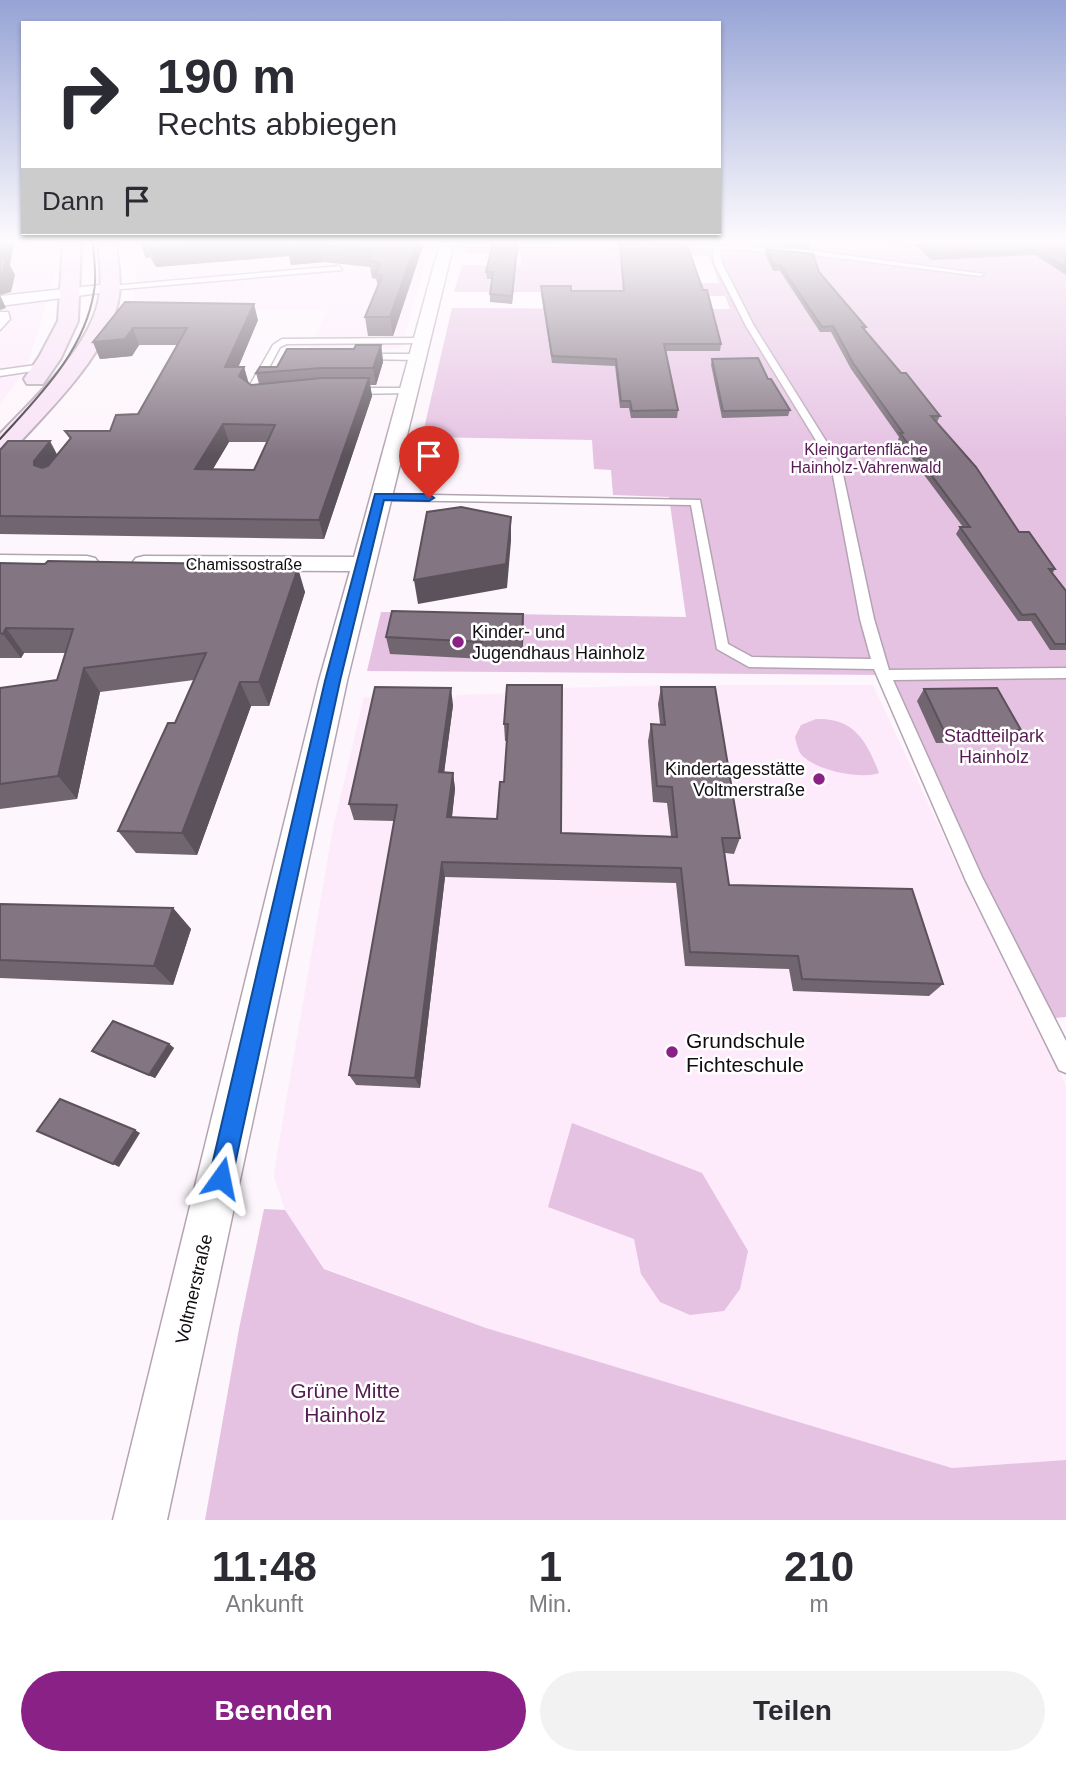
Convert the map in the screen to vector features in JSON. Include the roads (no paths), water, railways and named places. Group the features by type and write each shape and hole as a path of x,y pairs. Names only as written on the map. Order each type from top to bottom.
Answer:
{"main road":[{"path":"0,421 24,395 43,367 68,321 69,314"},
{"path":"3,452 82,353 103,314"}],"street":[{"name":"Voltmerstraße","path":"140,1520 362,564 428,314"},
{"name":"Chamissostraße","path":"0,562 362,564"}],"lane":[{"path":"0,314 5,314 6,319 0,327"},
{"path":"744,314 836,465 867,619 882,669 975,881 1066,1062"},
{"path":"278,396 258,397 252,393 277,345 285,341 419,349"},
{"path":"349,356 419,349"},
{"path":"0,373 43,367"},
{"path":"340,390 407,391"},
{"path":"379,497 696,502 722,646 749,662 882,669 1066,673"}],"tram line":[{"path":"0,439 45,389 71,353 89,314"}],"place":[{"name":"Kinder- und Jugendhaus Hainholz","path":"458,642"},
{"name":"Kindertagesstätte Voltmerstraße","path":"819,779"},
{"name":"Grundschule Fichteschule","path":"672,1052"}],"park label":[{"name":"Kleingartenfläche Hainholz-Vahrenwald","path":"866,458"},
{"name":"Stadtteilpark Hainholz","path":"994,746"},
{"name":"Grüne Mitte Hainholz","path":"345,1402"}]}
